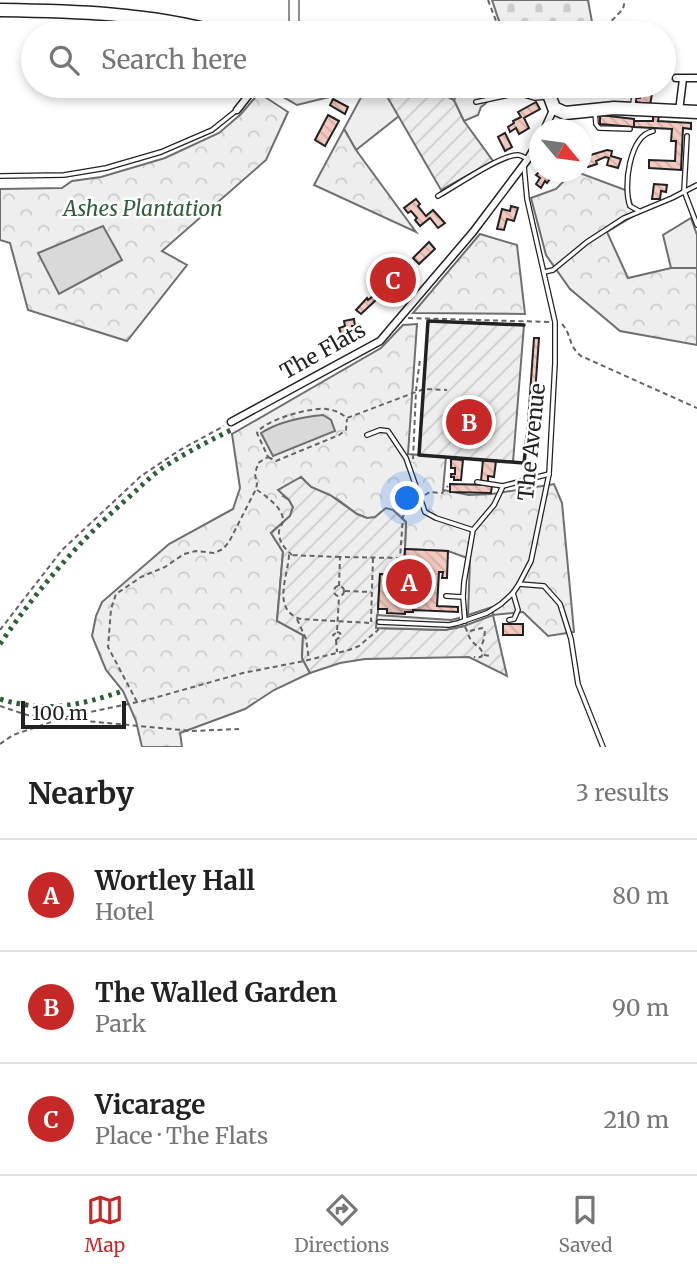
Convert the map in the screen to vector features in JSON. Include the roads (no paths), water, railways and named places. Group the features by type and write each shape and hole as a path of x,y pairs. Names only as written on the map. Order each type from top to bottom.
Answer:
{"highway":[{"path":"0,10 18,5 160,21"},
{"path":"551,98 565,113 632,108 697,112"}],"street":[{"path":"294,0 294,21"},
{"path":"679,111 679,78 697,78"},
{"path":"237,110 246,98"},
{"path":"546,119 550,98"},
{"name":"The Flats","path":"231,422 380,341 473,232 529,157"}],"lane":[{"path":"476,102 495,98"},
{"path":"632,108 633,98"},
{"path":"0,176 64,175 106,168 150,156 212,130 237,110"},
{"path":"595,110 598,128 630,129"},
{"path":"624,218 630,206 627,185 629,167 643,136 653,131"},
{"path":"687,136 684,191 697,225"},
{"path":"438,196 495,162 520,155 526,162"},
{"name":"The Avenue","path":"379,622 449,625 464,622 501,604 513,593 531,561 549,474 555,322 527,199 526,162"},
{"path":"544,272 553,270 587,242 624,218 697,185"},
{"path":"630,206 640,212"},
{"path":"367,435 380,430 388,431 410,468 425,512 473,530"},
{"path":"477,482 503,486 549,474"},
{"path":"464,622 463,597 473,530 494,505 503,486"},
{"path":"519,584 544,586 560,604 571,639 578,684 603,747"},
{"path":"509,620 514,619 518,610 513,593"},
{"path":"446,596 463,597"}],"place":[{"name":"Vicarage","path":"393,280"},
{"name":"The Walled Garden","path":"469,422"},
{"name":"Wortley Hall","path":"409,582"}],"park label":[{"name":"Ashes Plantation","path":"143,209"}]}
